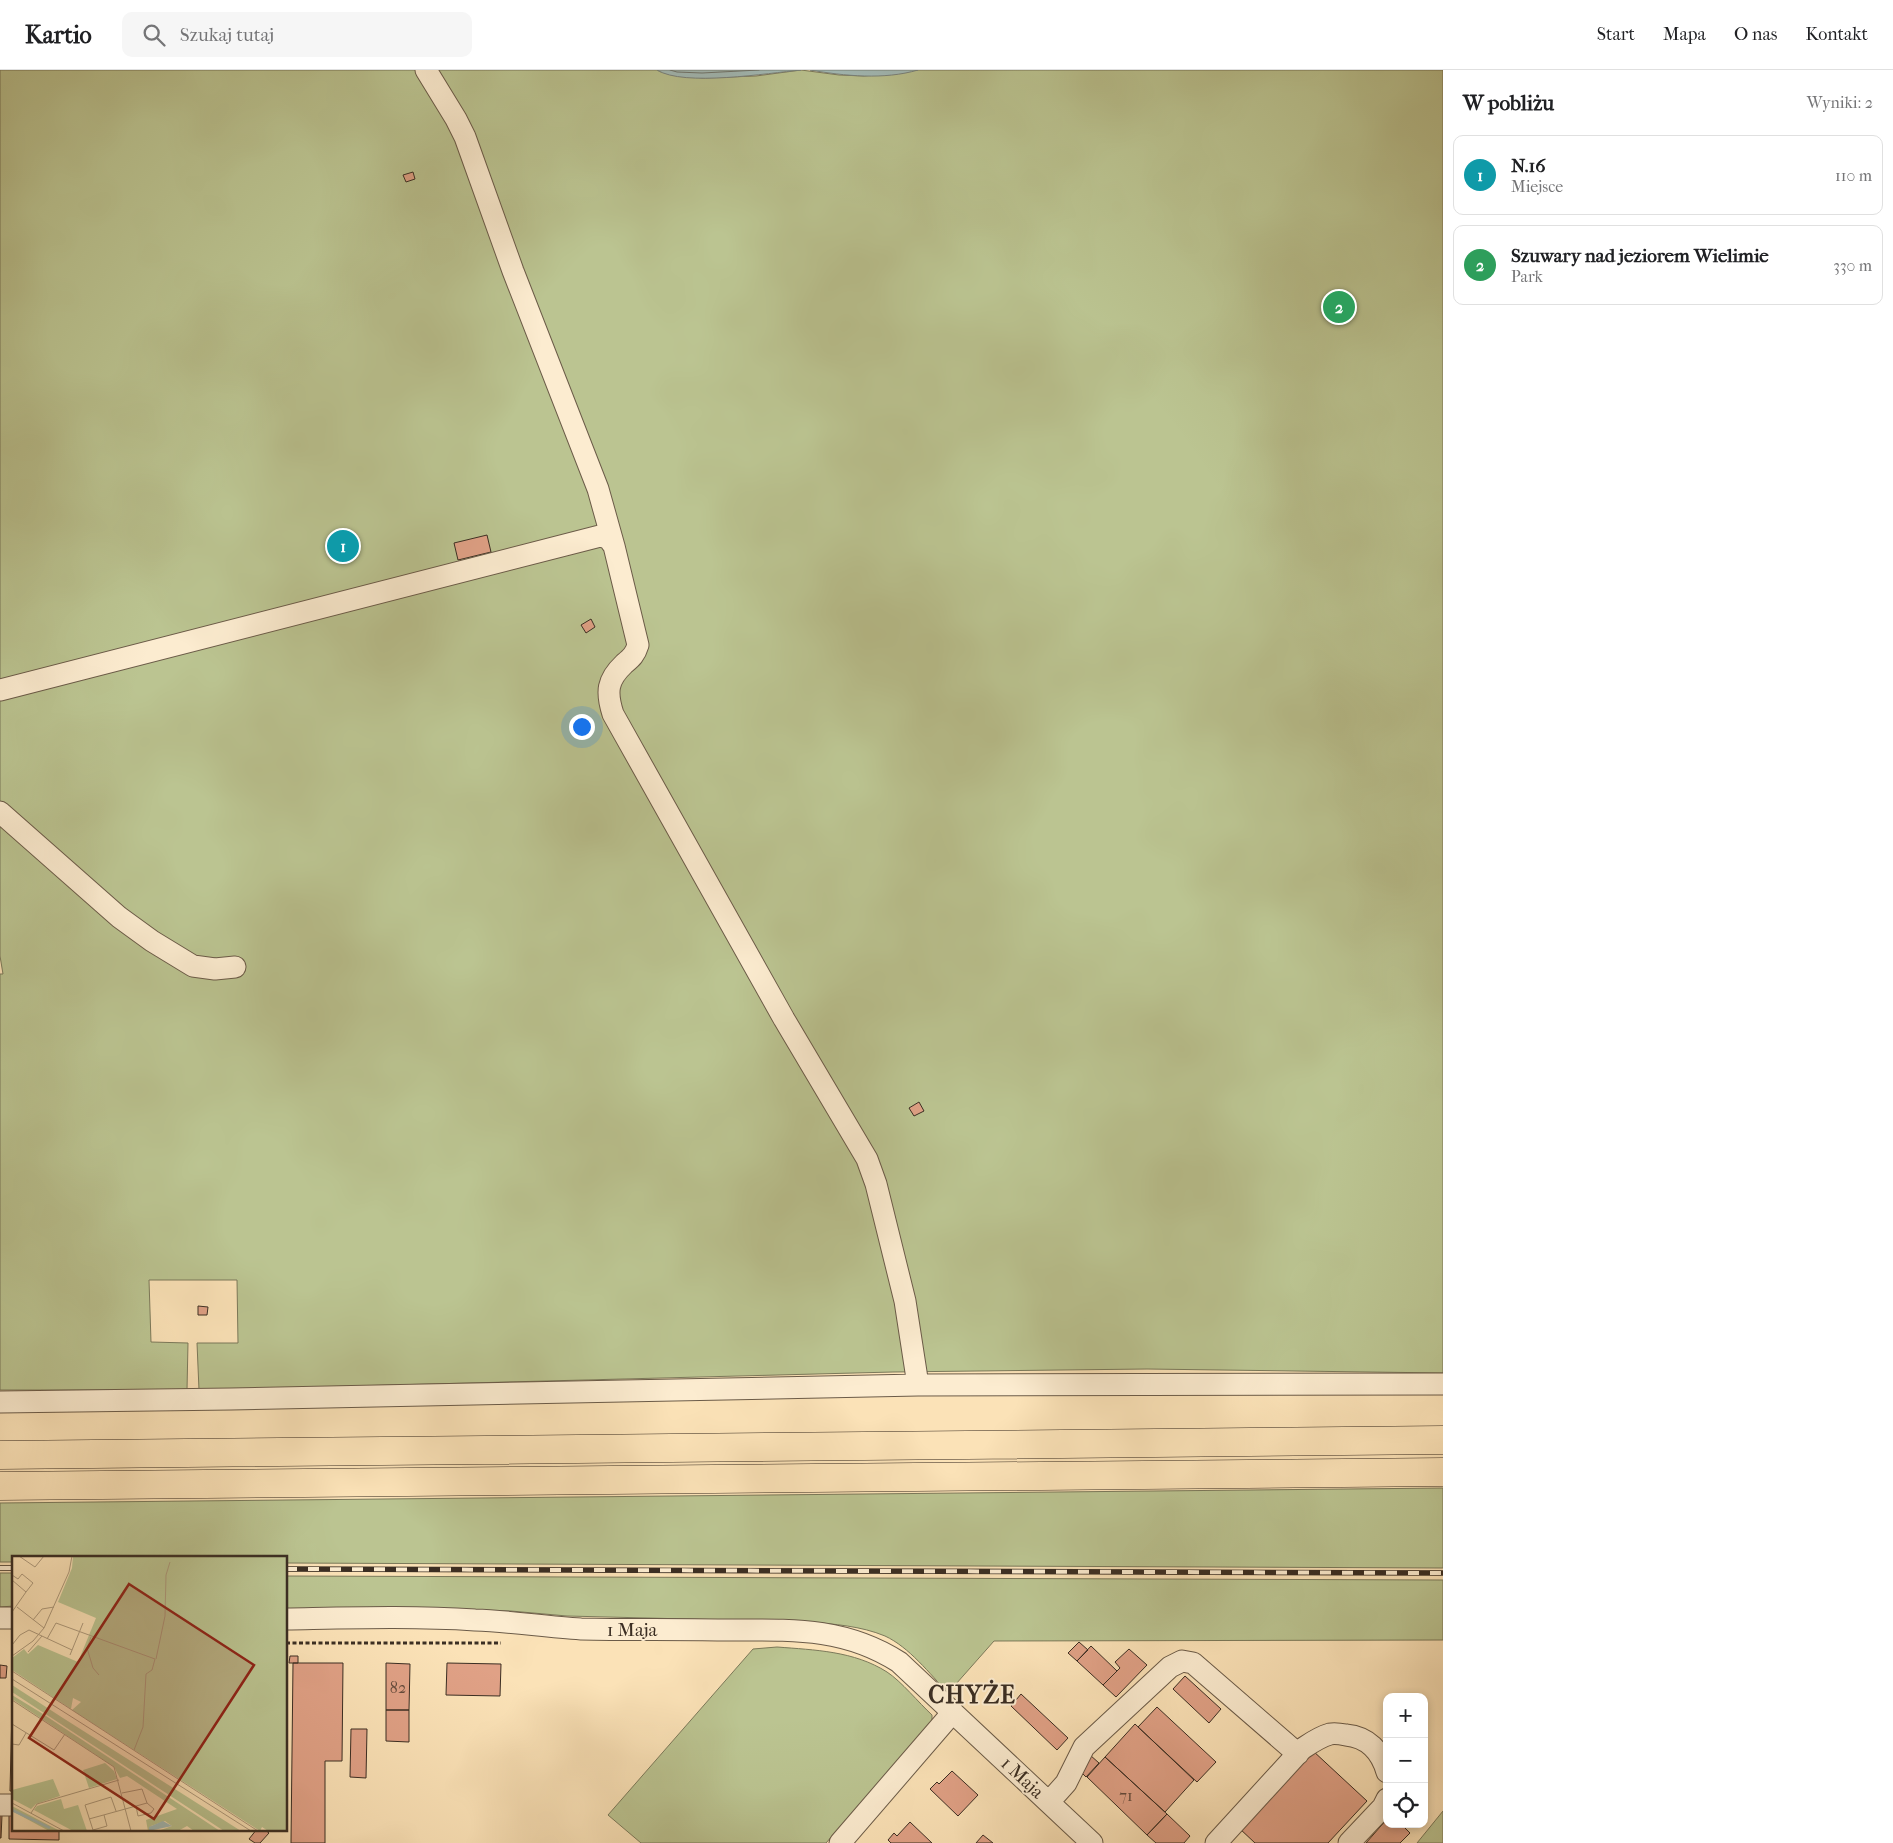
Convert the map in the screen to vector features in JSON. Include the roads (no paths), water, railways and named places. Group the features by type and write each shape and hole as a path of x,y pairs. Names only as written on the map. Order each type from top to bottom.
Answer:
{"highway":[{"path":"0,1454 1443,1440"},
{"path":"0,1486 1443,1472"}],"street":[{"path":"426,70 465,137 513,270 598,489 638,646 636,654 614,674 609,685 608,700 613,714 784,1019 867,1159 876,1184 905,1301 918,1385"},
{"path":"0,690 600,536 608,538 614,546"},
{"path":"0,812 119,917 152,941 193,966 235,967"},
{"path":"0,1402 918,1385 1443,1384"},
{"name":"1 Maja","path":"288,1619 431,1618 516,1622 579,1629 768,1630 814,1632 842,1636 880,1650 900,1662 1092,1843"},
{"path":"1049,1802 1066,1782 1084,1747 1170,1666 1182,1661 1194,1663 1298,1754"},
{"path":"840,1843 953,1712"},
{"path":"1226,1840 1298,1754 1318,1739 1333,1734 1357,1736 1374,1746 1383,1760"},
{"path":"1349,1843 1383,1807"}],"water":[{"path":"657,70 801,70 727,78 686,78"},
{"path":"810,70 918,70 892,75 864,76"}],"railway":[{"path":"0,1568 12,1568"},
{"path":"288,1569 1443,1573"}],"place":[{"name":"Szuwary nad jeziorem Wielimie","path":"1339,307"},
{"name":"N.16","path":"343,546"}],"district":[{"name":"CHYŻE","path":"972,1695"}]}
